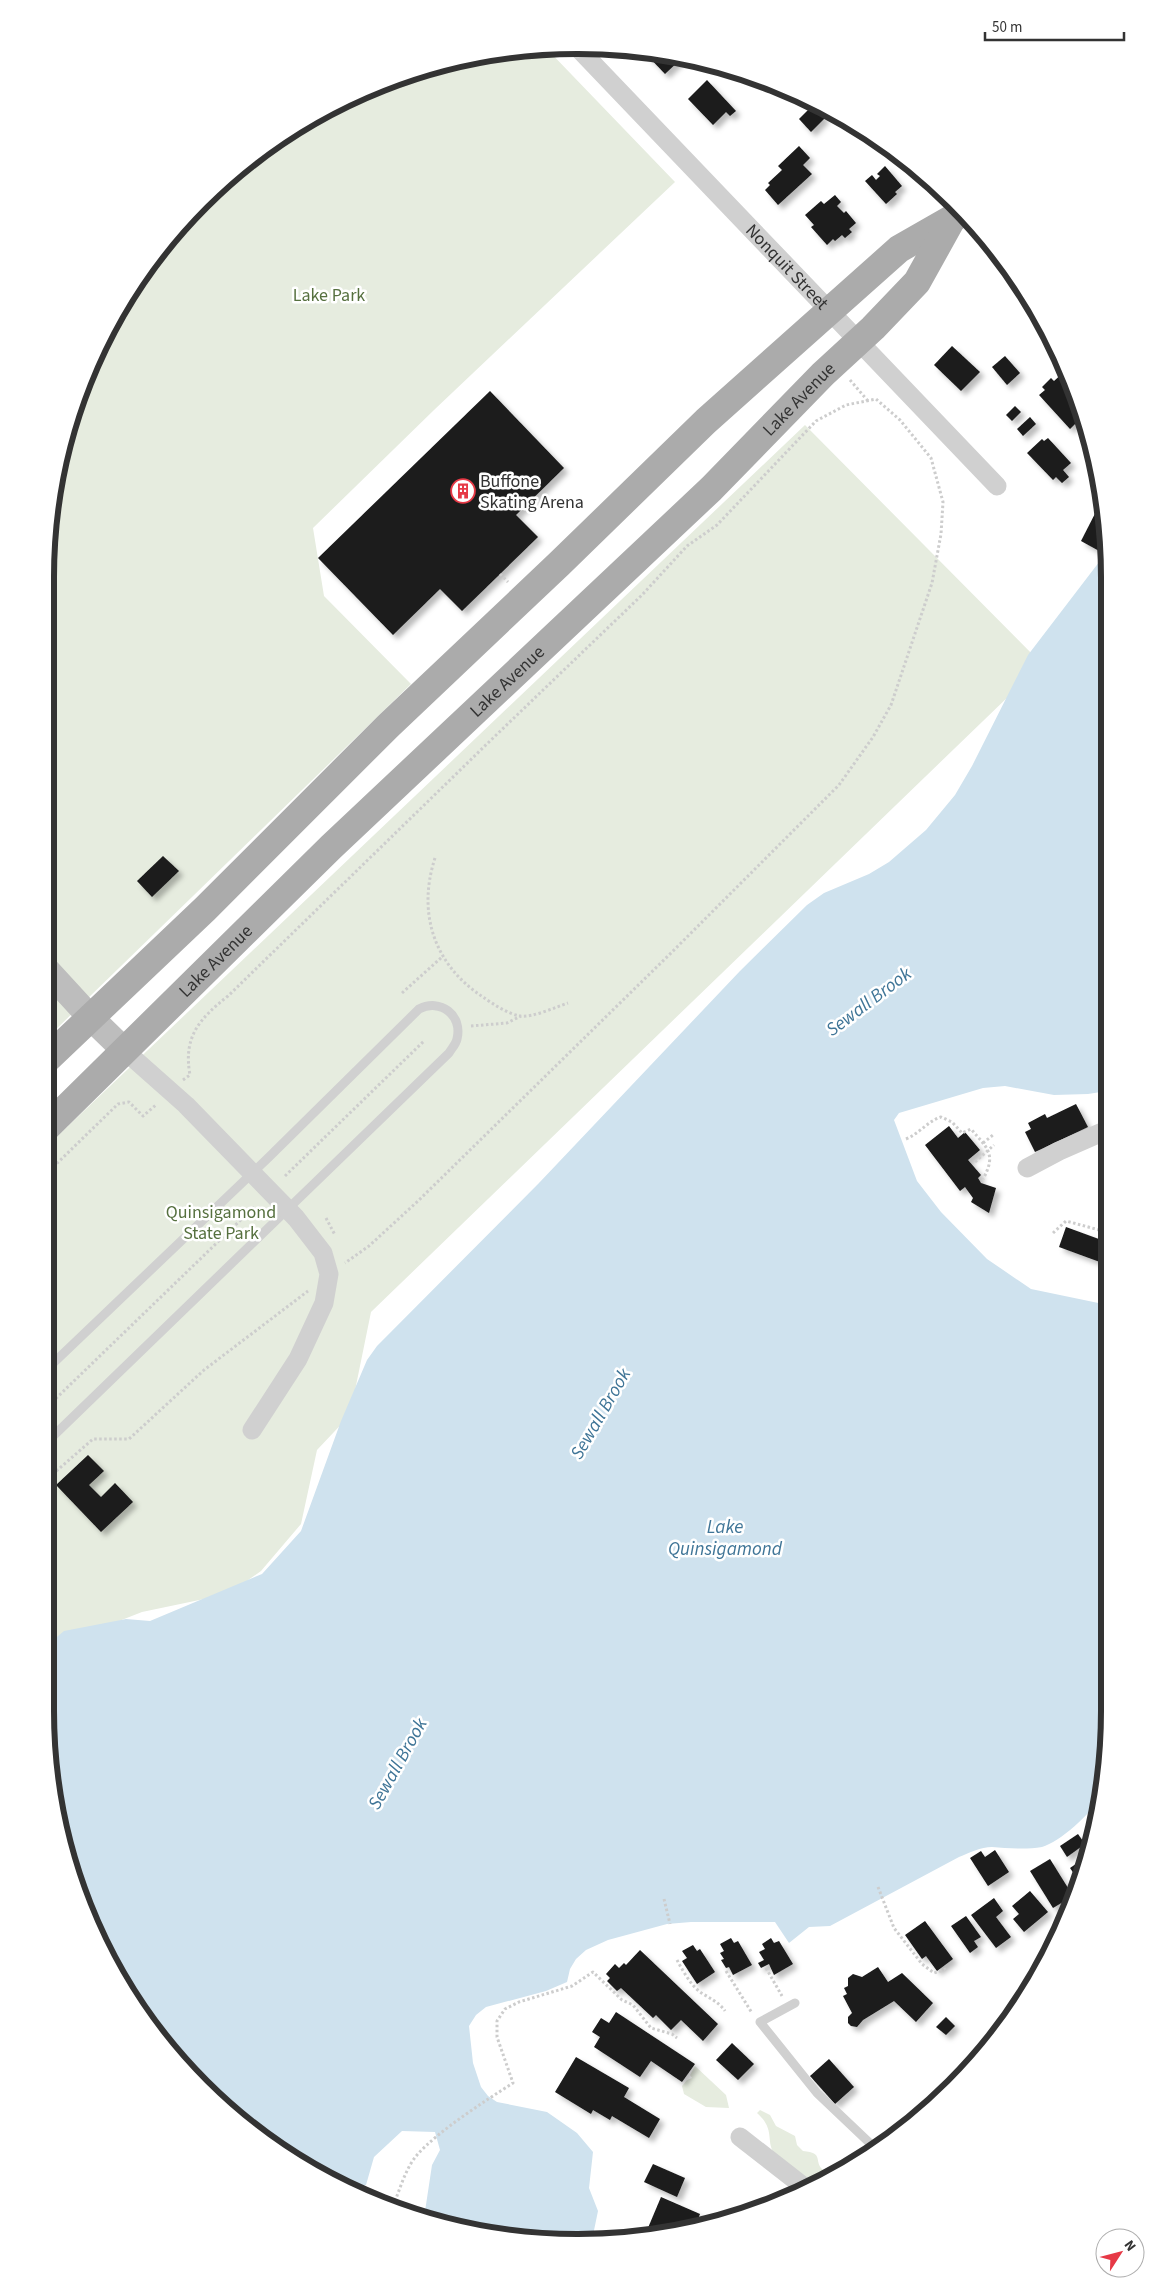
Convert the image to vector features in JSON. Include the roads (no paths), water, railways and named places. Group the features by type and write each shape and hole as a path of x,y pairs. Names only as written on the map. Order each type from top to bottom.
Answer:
{"main road":[{"name":"Lake Avenue","path":"54,1053 262,853 388,726 781,352 831,312 899,249 956,216"},
{"name":"Lake Avenue","path":"54,1120 331,847 711,489 917,282 956,216"},
{"path":"54,978 124,1050"}],"street":[{"name":"Nonquit Street","path":"584,54 997,486"},
{"path":"124,1050 172,1091 287,1209 317,1243 323,1253 329,1274 324,1303 288,1377 252,1430"},
{"path":"1027,1168 1058,1151 1101,1133"},
{"path":"740,2137 800,2184"}],"lane":[{"path":"54,1362 252,1173 418,1008 425,1005 443,1006 451,1012 456,1020 458,1032 457,1042 449,1052 54,1435"},
{"path":"792,2005 760,2022 817,2093 871,2144"}],"water":[{"name":"Lake Quinsigamond","path":"1100,560 1101,1092 1054,1095 1005,1086 983,1088 899,1113 894,1120 917,1181 941,1212 987,1259 1031,1289 1101,1304 1101,1710 1097,1779 1092,1808 1074,1827 1049,1844 1042,1847 1017,1849 988,1847 971,1852 830,1926 809,1927 789,1943 775,1922 691,1922 667,1924 608,1940 586,1950 576,1959 570,1969 567,1982 546,1991 486,2007 476,2015 469,2026 473,2063 481,2087 488,2096 497,2102 547,2112 577,2133 593,2152 589,2188 598,2211 593,2234 543,2233 509,2230 475,2224 425,2211 432,2165 440,2150 435,2132 402,2131 374,2157 366,2185 359,2186 316,2164 287,2146 232,2104 184,2056 142,2001 124,1972 94,1911 82,1879 64,1813 55,1745 54,1639 64,1631 126,1619 150,1621 262,1574 301,1531 341,1421 367,1360 377,1346 539,1183 740,971 807,905 824,893 869,874 889,862 926,830 955,795 972,766 1028,655"}],"place":[{"name":"Buffone Skating Arena","path":"463,491"}],"park label":[{"name":"Lake Park","path":"329,295"},
{"name":"Quinsigamond State Park","path":"221,1222"}],"water label":[{"name":"Sewall Brook","path":"869,1002"},
{"name":"Sewall Brook","path":"601,1414"},
{"name":"Sewall Brook","path":"398,1764"}]}
